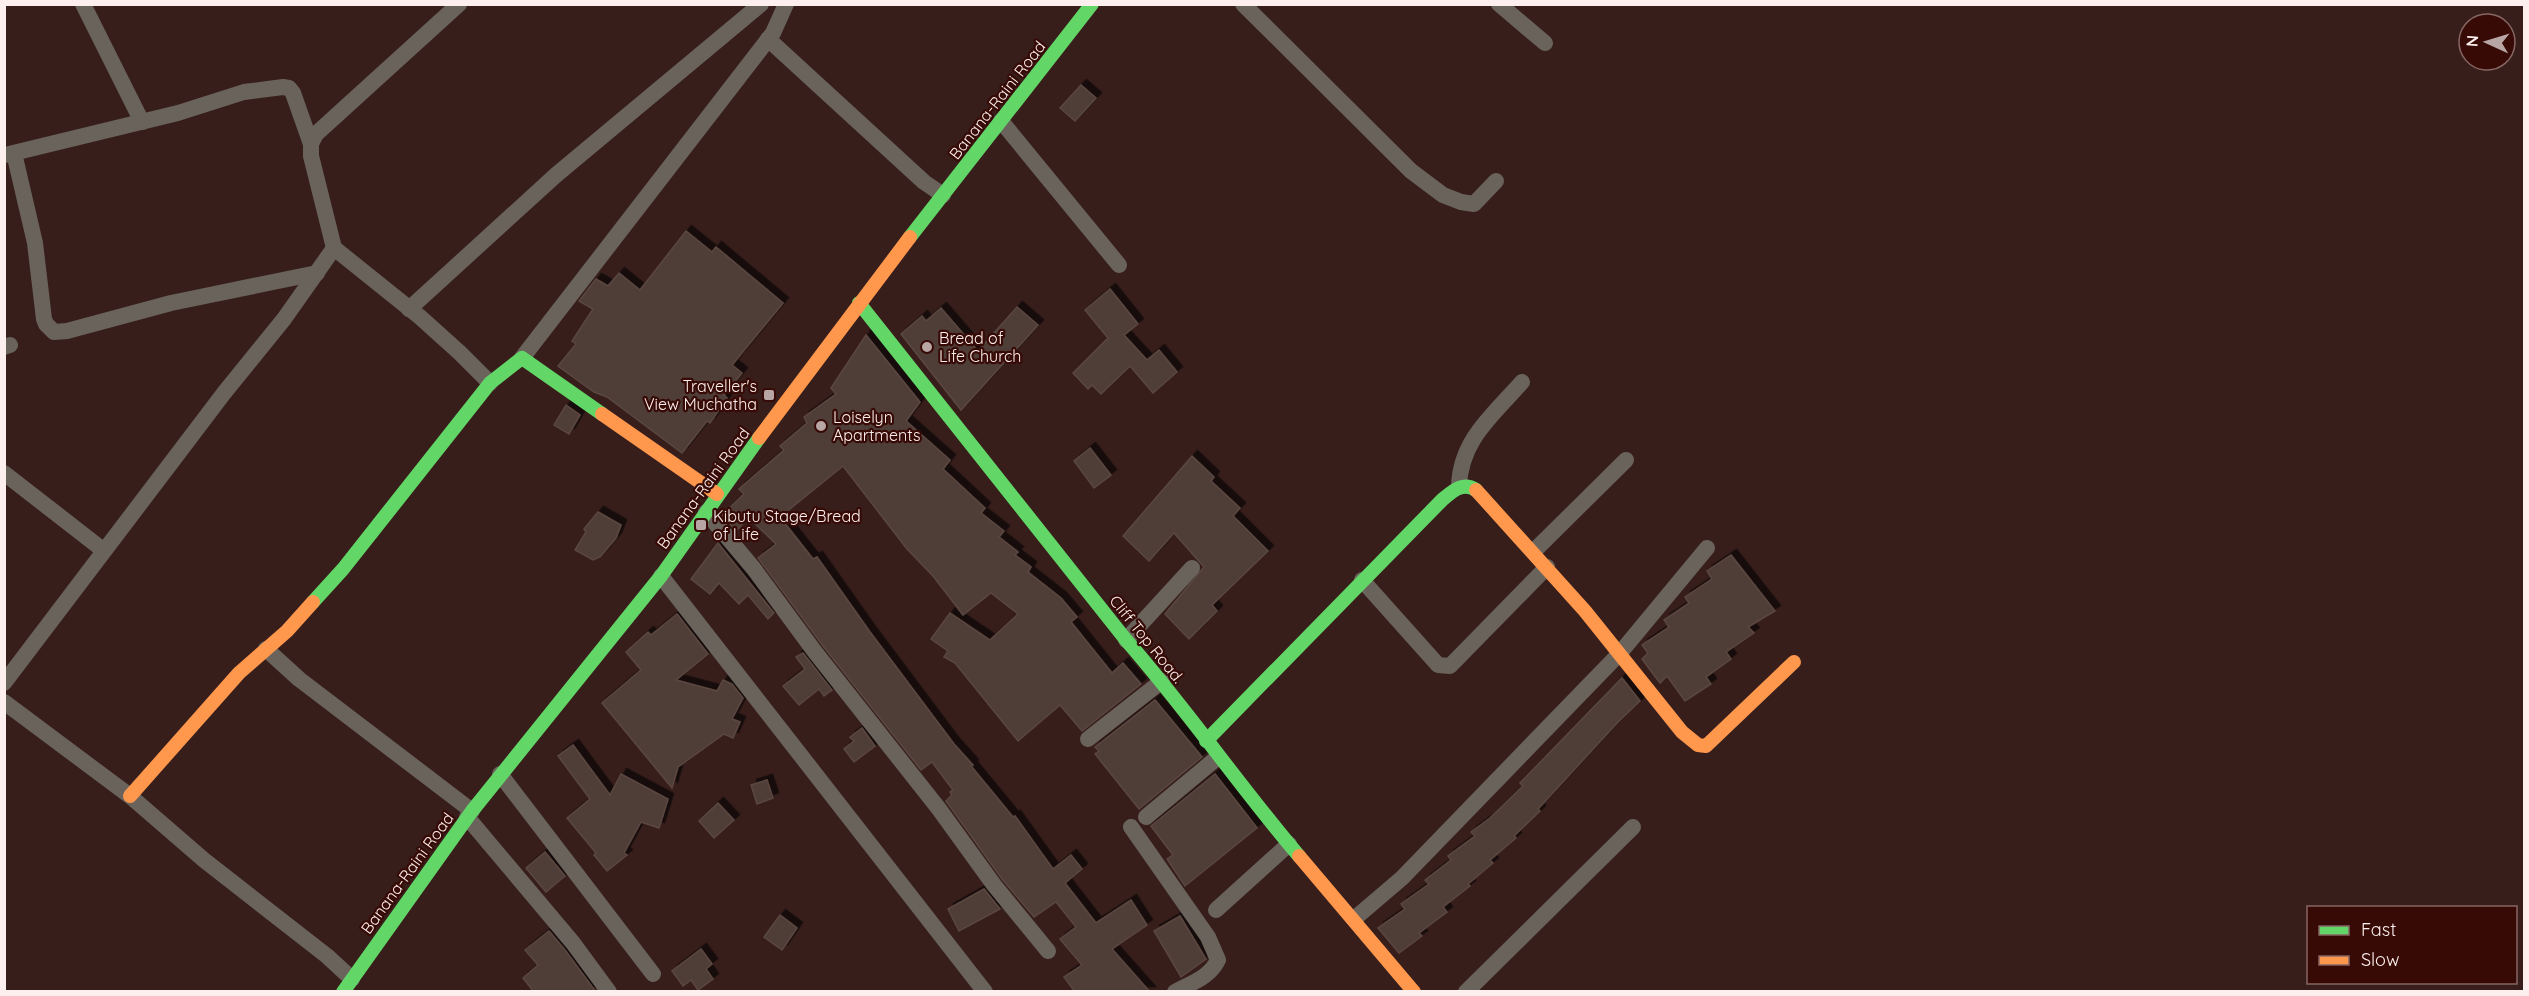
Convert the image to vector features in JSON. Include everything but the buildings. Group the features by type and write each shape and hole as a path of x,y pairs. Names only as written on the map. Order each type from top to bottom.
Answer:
{"street":[{"path":"83,4 142,122"},
{"path":"311,144 316,134 459,4"},
{"path":"409,309 556,175 761,4"},
{"path":"130,796 238,673 287,631 343,569 490,383 522,358 768,39 786,4"},
{"name":"Banana-Raini Road","path":"347,985 500,774 661,576 717,494 859,303 1092,4"},
{"path":"1243,4 1394,154 1443,195 1474,204 1496,181"},
{"path":"1499,4 1545,43"},
{"path":"768,39 924,182 943,195"},
{"path":"317,273 171,303 67,331 54,332 44,319 35,243 9,154 142,122 244,92 289,88 293,93 311,144 311,156 334,248 460,353 490,383"},
{"path":"1001,121 1119,265"},
{"path":"4,683 103,550 284,319 334,248"},
{"name":"Cliff Top Road.","path":"859,303 1126,640 1162,681 1218,757 1414,992"},
{"path":"522,358 717,494"},
{"path":"1459,487 1460,469 1465,451 1476,433 1522,382"},
{"path":"1534,551 1626,460"},
{"path":"4,473 103,550"},
{"path":"1206,741 1362,580 1442,500 1459,487 1477,491 1534,551 1694,744 1700,747 1706,746 1794,662"},
{"path":"706,512 754,569 815,652 939,809 994,885 1048,951"},
{"path":"1354,919 1402,878 1620,653 1707,548"},
{"path":"1362,580 1438,665 1444,667 1450,666 1547,567"},
{"path":"1126,640 1192,568"},
{"path":"661,576 985,992"},
{"path":"266,649 299,679 470,814 609,992"},
{"path":"1088,739 1162,681"},
{"path":"4,702 130,796 204,860 327,956 347,985"},
{"path":"1146,817 1218,757"},
{"path":"500,774 653,974"},
{"path":"1131,827 1208,937 1218,960 1214,968 1202,978 1175,992"},
{"path":"1466,992 1634,827"},
{"path":"1216,910 1289,844"}],"traffic: fast":[{"path":"910,237 1092,4"},
{"path":"859,303 1299,856"},
{"path":"313,602 343,569 490,383 522,358 602,414"},
{"path":"343,992 472,811 661,576 759,438"},
{"path":"1206,741 1442,500 1462,487 1476,490"}],"traffic: slow":[{"path":"759,438 910,237"},
{"path":"602,414 717,494"},
{"path":"1476,490 1585,611 1682,732 1698,745 1706,746 1794,662"},
{"path":"130,796 239,673 287,631 313,602"},
{"path":"1299,856 1414,992"}],"place":[{"name":"Bread of Life Church","path":"927,347"},
{"name":"Traveller's View Muchatha","path":"769,395"},
{"name":"Loiselyn Apartments","path":"821,426"},
{"name":"Kibutu Stage/Bread of Life","path":"701,525"}]}
